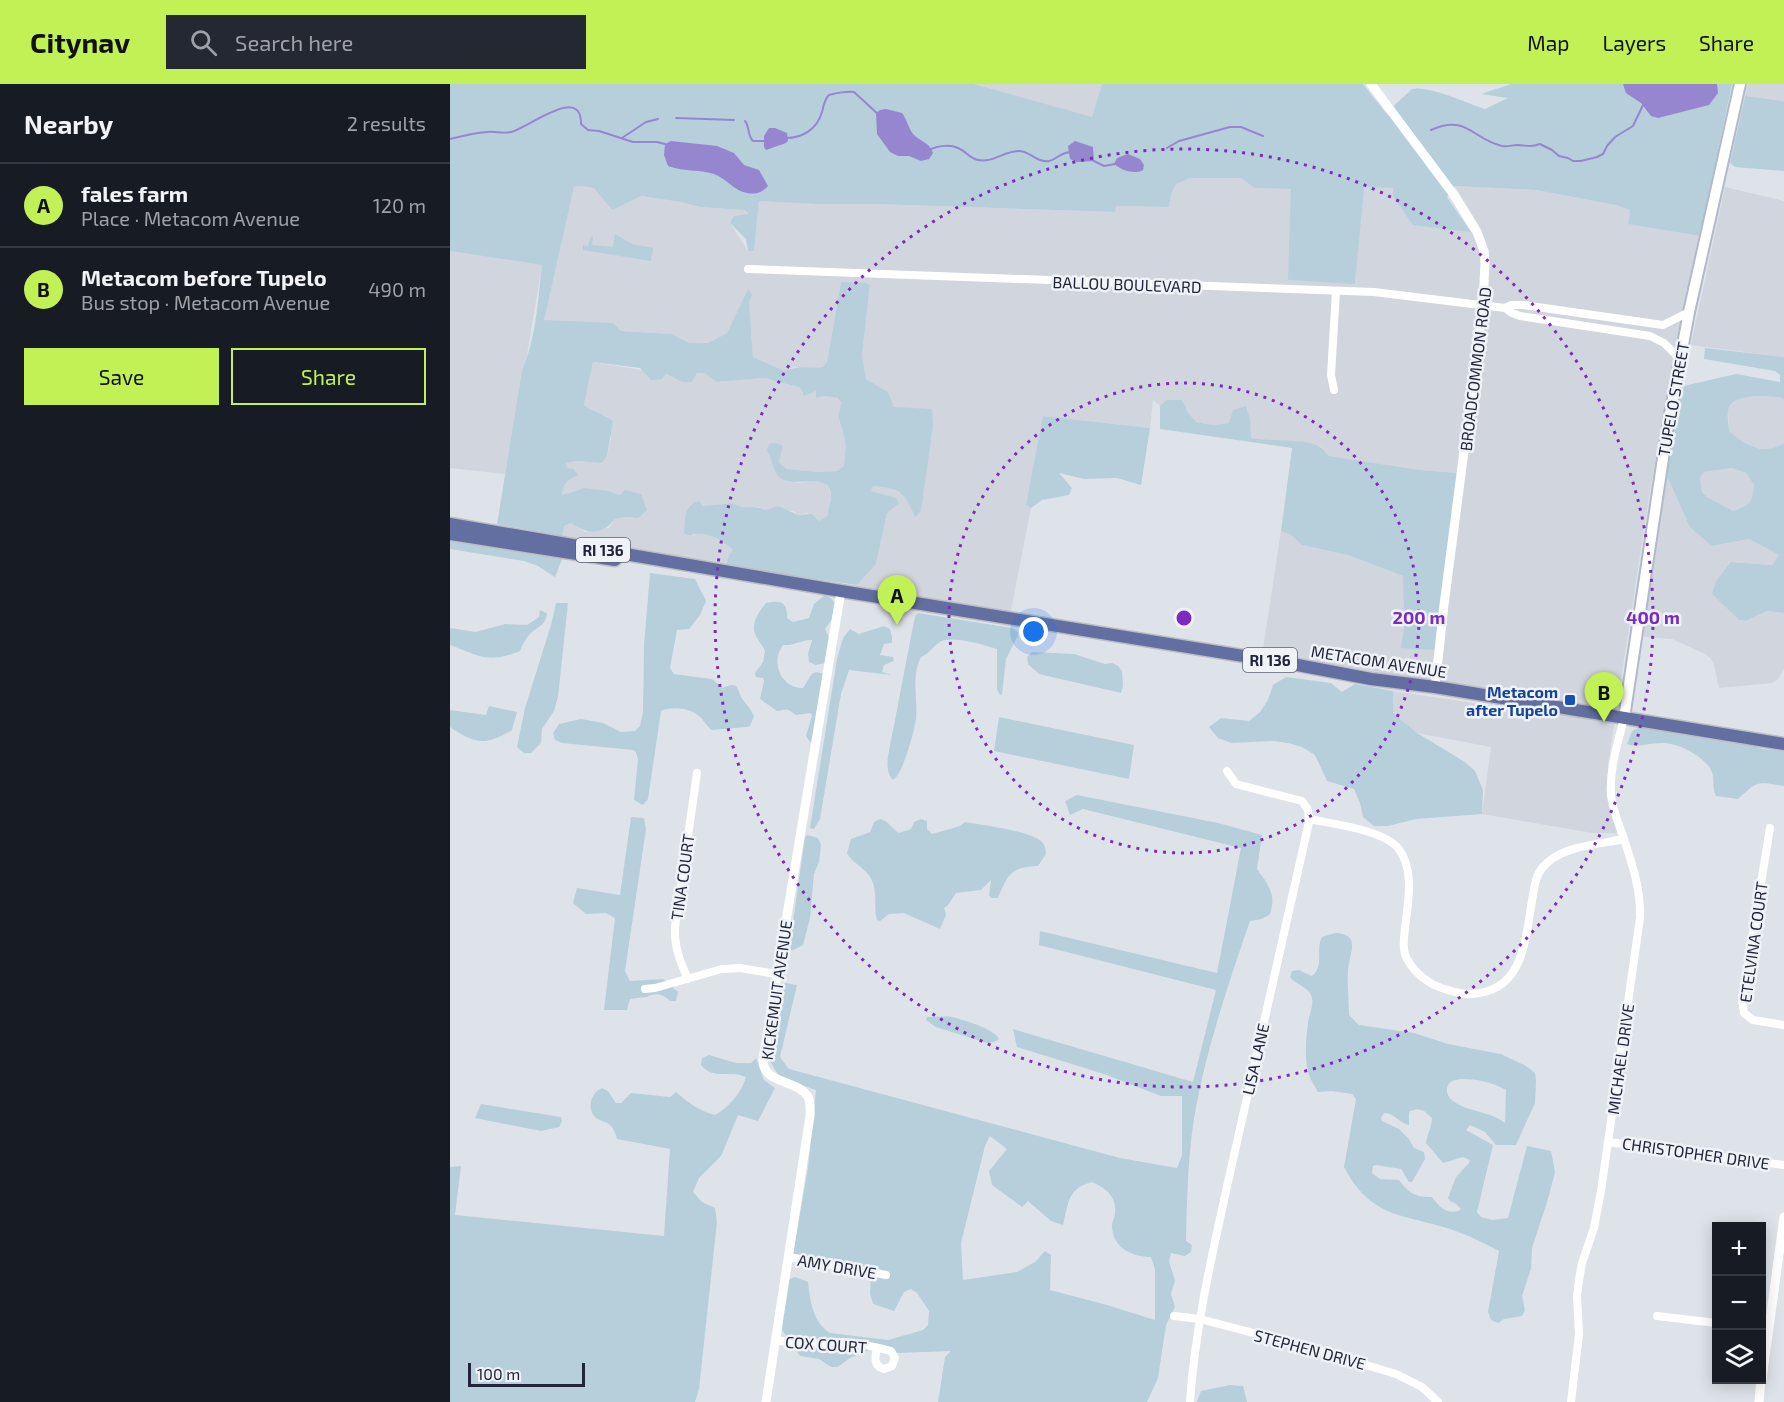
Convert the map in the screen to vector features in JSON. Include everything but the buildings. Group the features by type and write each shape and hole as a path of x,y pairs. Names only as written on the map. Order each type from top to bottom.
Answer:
{"main road":[{"name":"TUPELO STREET","path":"1624,718 1657,490 1680,359 1740,84"},
{"name":"METACOM AVENUE","path":"450,524 756,577 1287,663 1371,679 1435,687 1784,744"},
{"name":"METACOM AVENUE","path":"450,534 608,559 756,577"}],"street":[{"name":"BROADCOMMON ROAD","path":"1371,84 1454,195 1477,232 1484,251 1484,305 1435,687"},
{"name":"BALLOU BOULEVARD","path":"748,269 1392,293 1505,308 1520,316 1650,336 1664,343 1680,359"},
{"path":"1334,390 1330,375 1336,291"},
{"name":"BALLOU BOULEVARD","path":"1505,308 1511,305 1523,305 1663,325 1689,312"},
{"name":"KICKEMUIT AVENUE","path":"766,1402 809,1126 810,1106 808,1096 769,1074 763,1064 776,974 841,591"},
{"name":"MICHAEL DRIVE","path":"1571,1402 1579,1334 1577,1302 1579,1280 1582,1263 1594,1228 1601,1191 1640,918 1637,880 1613,804 1611,778 1624,718"},
{"path":"1227,771 1236,784 1302,801 1308,810 1309,819 1387,838 1399,849 1407,865 1409,878 1403,944 1407,959 1422,978 1436,986 1469,995 1488,992 1504,982 1516,969 1521,957 1536,881 1543,867 1556,856 1568,851 1624,840"},
{"name":"TINA COURT","path":"688,979 676,948 675,927 697,773"},
{"name":"LISA LANE","path":"1190,1402 1191,1378 1200,1319 1243,1112 1309,819"},
{"name":"ETELVINA COURT","path":"1770,828 1742,1000 1744,1013 1753,1020 1784,1025"},
{"path":"645,989 722,969 731,968 776,974"},
{"name":"CHRISTOPHER DRIVE","path":"1608,1142 1784,1165"},
{"path":"1766,1324 1780,1267 1784,1217"},
{"name":"AMY DRIVE","path":"789,1257 886,1275"},
{"name":"STEPHEN DRIVE","path":"1174,1316 1200,1319 1396,1374 1422,1387 1438,1402"},
{"path":"1657,1316 1712,1323"},
{"name":"COX COURT","path":"776,1340 806,1344 840,1342 877,1348"},
{"path":"1759,1402 1761,1384"}],"shaded area":[{"path":"450,84 974,84 1092,117 1102,84 1363,84 1386,113 1412,89 1419,88 1485,109 1508,98 1481,94 1511,84 1732,84 1700,236 1628,224 1630,210 1615,205 1536,190 1455,186 1447,197 1471,232 1413,225 1393,196 1393,188 1364,187 1355,284 1288,280 1291,189 1254,188 1241,178 1190,178 1177,184 1174,188 1169,207 1116,206 1115,212 759,201 754,251 748,251 746,239 730,223 734,216 748,214 745,210 700,207 641,196 612,210 594,188 574,187 544,320 613,323 621,331 671,334 690,343 708,343 727,333 748,289 752,295 749,302 753,357 785,371 823,367 827,362 841,282 870,285 862,355 866,379 888,392 894,407 932,409 933,425 921,511 915,517 901,493 873,486 871,491 896,498 899,503 887,513 876,564 857,585 726,566 733,550 707,535 684,534 687,510 699,501 703,506 732,503 741,507 766,510 778,506 798,515 812,514 819,521 828,515 831,496 825,483 793,482 779,477 767,451 769,444 777,443 783,446 779,462 787,469 837,471 844,466 846,448 839,417 842,403 838,398 825,396 816,398 816,391 804,396 800,387 765,378 716,382 705,373 697,373 692,382 682,382 666,374 662,379 651,380 640,368 593,362 584,405 613,421 607,456 602,463 576,461 566,463 567,468 574,469 578,475 567,482 562,495 584,488 620,495 625,490 641,494 647,510 638,518 615,519 600,531 589,531 571,523 564,526 562,536 497,524 522,370 530,346 538,305 542,265 450,251"},
{"path":"974,84 1102,84 1092,118"},
{"path":"1623,84 1717,84 1718,93 1709,105 1658,118 1651,116 1641,103 1626,93"},
{"path":"1748,84 1784,84 1784,101 1745,96"},
{"path":"1745,96 1784,101 1784,171 1735,167 1730,163"},
{"path":"886,109 902,113 913,134 932,150 933,153 929,159 921,161 890,152 877,134 876,113"},
{"path":"769,128 787,133 788,141 766,150 764,136"},
{"path":"671,141 717,146 734,153 744,165 759,170 768,186 753,194 747,193 738,190 714,174 668,166 664,155 665,144"},
{"path":"1075,141 1093,147 1094,161 1077,162 1070,159 1068,146"},
{"path":"1128,154 1140,159 1144,165 1143,170 1128,171 1114,164 1117,158"},
{"path":"1190,178 1241,178 1254,188 1291,189 1355,283 1363,187 1393,188 1471,232 1479,226 1455,186 1536,190 1615,205 1630,210 1629,224 1700,236 1672,367 1649,497 1608,764 1608,789 1617,833 1593,833 1482,814 1491,747 1417,733 1393,713 1393,691 1540,713 1541,696 1312,663 1263,649 1281,531 1291,535 1302,545 1348,555 1403,576 1404,626 1401,648 1457,473 1420,470 1329,456 1321,446 1250,438 1250,420 1213,425 1196,422 1187,411 1166,400 1160,406 1153,400 1150,428 1044,416 1026,505 1031,508 1010,615 856,591 857,585 876,564 887,513 896,498 870,491 873,486 890,488 906,496 915,517 894,407 888,392 866,379 862,355 870,285 841,282 827,362 823,367 808,369 793,367 785,371 753,357 748,290 727,333 708,343 690,343 671,334 621,331 543,320 574,187 594,188 612,209 640,196 700,207 745,210 748,215 730,223 748,251 754,251 759,201 1114,212 1116,206 1169,207 1174,188 1177,184"},
{"path":"1725,187 1784,201 1784,357 1691,345"},
{"path":"615,234 632,244 653,248 651,261 583,250 583,245 588,246 591,236 593,237 592,245 613,247"},
{"path":"450,251 542,265 505,474 450,468"},
{"path":"1705,348 1784,357 1784,400 1780,397 1742,398 1730,405 1728,416 1729,431 1748,445 1769,449 1784,443 1784,613 1767,611 1746,621 1739,620 1712,594 1716,581 1731,562 1772,565 1779,555 1749,539 1712,546 1690,527 1666,474 1679,387 1736,374 1780,382 1780,375 1775,371 1704,359","holes":["1732,468 1746,473 1754,485 1752,496 1750,502 1739,509 1733,511 1702,492 1700,478 1704,472"]},
{"path":"593,362 665,374 682,382 697,373 705,373 716,382 765,378 800,387 802,393 817,391 816,398 825,396 839,398 842,403 839,422 845,437 844,466 837,471 818,472 787,469 779,462 783,445 767,451 797,483 824,482 829,487 831,497 828,515 819,521 807,513 798,515 793,511 766,510 759,507 740,508 732,503 703,506 692,536 700,533 709,535 733,550 726,566 617,548 562,536 564,526 571,523 585,532 609,528 615,519 638,518 621,495 594,489 576,490 562,495 563,487 578,474 567,468 566,462 602,463 607,456 611,439 607,416 594,412 584,405"},
{"path":"1744,397 1780,397 1784,400 1784,443 1773,450 1754,448 1740,441 1729,431 1728,410 1731,403"},
{"path":"1166,400 1182,400 1196,422 1213,425 1229,423 1233,410 1246,406 1251,438 1304,442 1319,446 1329,456 1420,470 1458,473 1435,650 1401,648 1404,626 1403,576 1348,555 1302,545 1291,535 1281,531 1292,448 1160,429 1160,406"},
{"path":"1043,416 1150,428 1141,485 1117,478 1084,479 1059,473 1072,488 1069,495 1042,500 1031,508 1026,505"},
{"path":"1732,468 1746,473 1754,485 1749,505 1733,511 1702,492 1700,478 1704,472"},
{"path":"1666,474 1690,526 1712,546 1749,539 1779,555 1772,565 1731,562 1712,594 1739,620 1746,621 1767,611 1784,613 1784,669 1778,679 1772,683 1719,688 1714,665 1705,654 1672,639 1644,637 1646,598"},
{"path":"450,541 564,554 555,577 538,566 524,561 450,549"},
{"path":"650,573 695,579 706,601 700,615 689,629 677,630 670,668 674,674 712,679 723,688 732,685 737,687 754,716 750,726 712,730 691,711 675,708 661,711 648,799 643,805 634,800 638,759 636,752 562,743 555,740 553,733 559,724 581,719 603,723 621,732 635,731 640,726 643,712 644,645"},
{"path":"825,595 834,602 836,607 825,629 831,641 831,662 816,665 809,662 808,654 812,640 783,645 778,659 780,673 789,684 795,687 803,688 814,673 827,676 820,740 810,742 806,736 811,713 796,715 786,710 777,711 760,699 764,681 763,678 756,677 755,673 763,662 765,651 756,636 754,625 766,603 782,603 786,608 787,618 793,622 809,618 814,604"},
{"path":"556,603 568,603 558,697 554,711 542,729 541,743 531,753 524,753 517,747 525,708"},
{"path":"540,610 547,613 545,620 529,635 520,651 491,658 450,645 450,628 476,632 505,624 527,625 539,617"},
{"path":"918,613 1012,628 1018,632 1018,635 1006,659 1002,694 1000,695 997,689 997,649 968,641 945,640 921,657 916,672 915,725 901,770 893,780 889,772 888,756 915,616"},
{"path":"884,626 890,629 892,643 884,644 880,655 893,657 894,661 884,665 882,672 892,675 849,670 841,694 820,819 814,829 810,828 837,659 843,638 850,629 859,634"},
{"path":"1032,652 1074,654 1105,664 1112,663 1122,671 1121,693 1039,674 1028,664 1027,657"},
{"path":"1286,677 1331,683 1342,692 1355,684 1393,691 1393,713 1417,733 1465,762 1475,771 1483,790 1482,814 1416,819 1388,826 1374,826 1363,817 1354,789 1327,781 1315,755 1302,747 1274,741 1231,743 1218,738 1209,727 1221,718 1249,721 1260,712 1268,700 1273,685"},
{"path":"489,706 517,712 512,730 494,739 480,741 466,737 450,727 450,710 486,715"},
{"path":"999,717 1134,745 1129,779 994,751"},
{"path":"1652,727 1736,739 1762,749 1784,751 1784,786 1754,785 1738,799 1716,796 1712,771 1694,754 1667,743 1635,746 1627,744 1632,731"},
{"path":"1077,795 1218,823 1262,835 1257,869 1269,888 1272,898 1269,915 1250,921 1207,1060 1193,1123 1187,1191 1186,1241 1192,1245 1191,1252 1185,1256 1171,1253 1169,1261 1175,1281 1171,1294 1175,1307 1166,1325 1158,1378 1147,1402 938,1402 945,1357 951,1351 898,1353 871,1349 850,1358 838,1367 831,1367 819,1359 800,1356 782,1330 784,1293 788,1280 795,1277 808,1282 816,1317 824,1329 830,1333 888,1340 923,1330 928,1325 929,1311 917,1293 911,1289 904,1292 894,1311 873,1304 870,1294 871,1276 887,1273 793,1254 808,1168 816,1090 782,1078 770,1061 785,983 797,985 780,1057 789,1069 1120,1158 1177,1168 1182,1155 1182,1096 1161,1096 1104,1074 1017,1047 1013,1029 1193,1082 1216,990 1039,945 1040,931 1217,973 1241,848 1083,809 1070,815 1065,801","holes":["990,1136 1007,1149 989,1171 992,1185 1022,1207 1028,1201 1051,1221 1063,1225 1070,1198 1078,1188 1084,1185 1092,1182 1110,1194 1115,1208 1112,1226 1116,1241 1131,1253 1151,1257 1155,1269 1155,1320 1050,1290 1051,1255 1045,1251 1035,1262 1017,1272 963,1280 961,1243 985,1146"]},
{"path":"631,817 644,818 646,829 625,971 630,981 663,979 678,992 676,1001 670,1001 656,994 630,999 627,1010 604,1010 615,918 606,913 586,914 573,903 577,888 620,895"},
{"path":"880,819 886,821 899,833 911,829 914,822 921,819 927,821 927,829 932,834 960,826 965,822 1005,829 1035,837 1045,847 1046,854 1038,866 1022,868 1012,873 998,898 991,898 989,895 991,880 981,890 956,893 944,908 946,915 940,929 904,913 889,914 880,921 876,916 872,880 847,853 851,839 870,832 874,822"},
{"path":"808,835 818,838 821,845 819,862 814,874 810,918 803,945 789,950 805,837"},
{"path":"1340,933 1351,940 1348,975 1349,1015 1359,1025 1414,1033 1448,1044 1501,1054 1535,1073 1535,1103 1516,1145 1496,1145 1485,1132 1470,1125 1466,1130 1493,1145 1477,1212 1481,1217 1492,1220 1508,1218 1527,1146 1551,1151 1555,1172 1532,1248 1531,1269 1522,1296 1525,1310 1522,1316 1504,1319 1498,1323 1491,1320 1488,1312 1499,1251 1461,1233 1394,1214 1380,1207 1367,1198 1355,1185 1344,1167 1356,1099 1352,1094 1332,1091 1318,1092 1312,1081 1307,1069 1306,1049 1312,998 1307,990 1290,977 1292,971 1299,970 1312,976 1316,972 1322,937","holes":["1461,1079 1484,1082 1506,1090 1505,1123 1452,1101 1448,1095 1448,1086 1452,1081","1417,1109 1424,1111 1432,1118 1426,1143 1443,1163 1463,1157 1470,1160 1456,1177 1448,1198 1461,1209 1458,1211 1446,1211 1432,1197 1413,1194 1399,1180 1380,1179 1372,1173 1373,1166 1376,1165 1401,1169 1409,1182 1412,1182 1425,1159 1424,1152 1414,1148 1399,1129 1382,1121 1381,1118 1384,1113 1388,1113 1409,1125 1410,1111"]},
{"path":"927,1017 964,1020 991,1031 999,1039 987,1043 936,1027 926,1020"},
{"path":"709,1055 736,1063 751,1063 756,1058 764,1080 775,1088 758,1121 738,1115 721,1156 699,1178 693,1192 702,1202 715,1208 717,1222 699,1389 695,1402 450,1402 450,1167 461,1166 455,1215 664,1236 670,1149 617,1139 611,1126 594,1116 591,1100 602,1088 608,1091 616,1103 621,1103 631,1093 670,1097 676,1092 694,1106 715,1115 734,1099 746,1077 716,1074 706,1070 701,1065 702,1058"},
{"path":"481,1104 561,1117 562,1121 559,1127 541,1131 475,1118"},
{"path":"1230,1385 1243,1386 1247,1402 1197,1402 1201,1391"}],"waterway":[{"path":"786,138 804,134 813,128 820,118 826,99 832,94 854,92 879,115"},
{"path":"1431,130 1443,126 1461,126 1502,146 1540,144 1559,156 1581,161 1603,154 1615,137 1633,126 1643,105"},
{"path":"450,139 482,132 511,132 553,112 573,108 579,113 581,124 588,130 599,131 633,142 665,144"},
{"path":"676,118 734,120"},
{"path":"622,138 646,122 658,119"},
{"path":"745,121 753,141 766,141"},
{"path":"1167,148 1179,141 1230,127 1241,127 1263,136"},
{"path":"931,149 944,146 955,147 975,159 983,160 1019,151 1049,161 1070,152"},
{"path":"1092,160 1104,166 1115,164"}],"place":[{"name":"fales farm","path":"897,625"},
{"name":"Metacom after Tupelo","path":"1570,700"},
{"name":"Metacom before Tupelo","path":"1604,722"}]}
